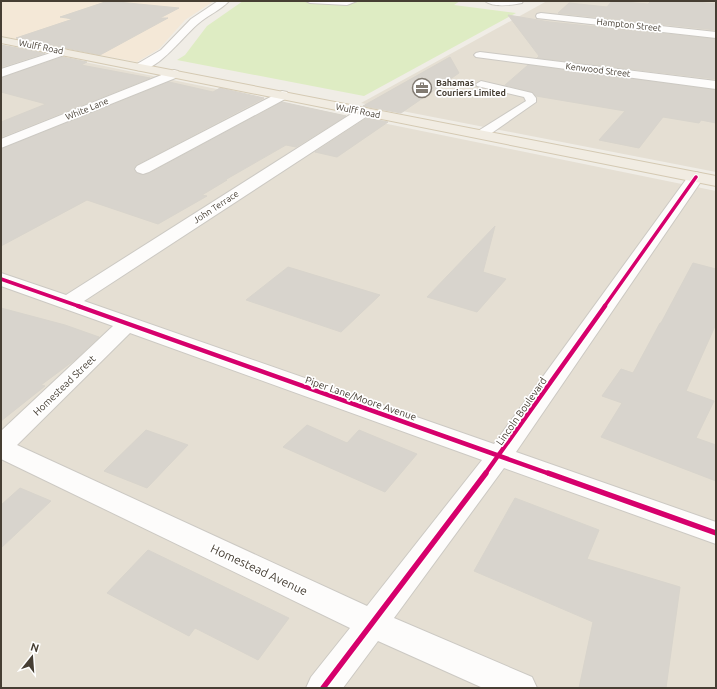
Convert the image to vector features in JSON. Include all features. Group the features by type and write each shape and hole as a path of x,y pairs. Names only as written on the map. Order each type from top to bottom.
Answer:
{"main road":[{"name":"Wulff Road","path":"1,40 706,179"}],"street":[{"path":"141,67 165,52 195,20 224,1"},
{"name":"Hampton Street","path":"541,16 716,35"},
{"path":"1,73 63,52"},
{"name":"Kenwood Street","path":"480,55 716,85"},
{"name":"White Lane","path":"1,144 174,74"},
{"path":"143,169 282,95"},
{"name":"John Terrace","path":"68,302 364,112"},
{"name":"Lincoln Boulevard","path":"323,688 500,455 706,179"},
{"name":"Piper Lane/Moore Avenue","path":"1,279 716,533"},
{"name":"Homestead Street","path":"1,447 127,324"},
{"name":"Homestead Avenue","path":"1,447 371,623 520,688"}],"lane":[{"path":"310,1 347,3 353,1"},
{"path":"489,1 509,3 519,1"},
{"path":"481,84 528,95 532,102 482,134"}],"shaded area":[{"path":"1,1 214,1 185,20 159,49 137,62 1,36"},
{"path":"547,1 716,1 716,172 361,103"},
{"path":"1,45 716,191 716,688 1,688"}],"green space":[{"path":"243,1 460,1 454,5 516,13 364,96 177,60 185,55 207,26"}],"building":[{"path":"108,1 179,8 160,18 168,18 100,55 16,38 73,19 60,17"},
{"path":"612,1 648,4 651,1 687,1 716,4 716,30 558,13 569,3 607,7"},
{"path":"508,15 550,22 716,39 716,79 537,58 539,56"},
{"path":"1,45 45,53 1,67"},
{"path":"63,57 87,62 81,65 150,78 1,137 1,122 46,104 1,92 1,78"},
{"path":"450,57 459,73 401,113 363,106"},
{"path":"528,65 716,90 716,123 701,120 699,123 663,117 639,148 599,140 625,111 536,96 532,92 505,85"},
{"path":"169,82 213,92 220,88 264,98 136,165 134,170 143,175 150,173 282,102 346,116 296,147 286,145 225,180 227,180 202,195 207,196 158,224 87,200 1,246 1,149"},
{"path":"367,118 388,122 337,157 315,152"},
{"path":"495,226 483,272 506,279 477,312 427,297"},
{"path":"693,263 716,269 716,324 686,391 714,401 696,438 716,445 716,481 601,437 622,403 602,396 621,369 633,373"},
{"path":"288,267 380,295 341,332 246,300"},
{"path":"1,308 65,325 99,337 76,359 41,385 45,386 1,421"},
{"path":"307,425 347,443 359,430 417,454 385,492 283,447"},
{"path":"146,430 188,445 147,488 104,471"},
{"path":"20,488 51,501 1,548 1,505"},
{"path":"515,498 599,530 587,559 680,587 666,688 579,688 593,622 474,571"},
{"path":"148,550 289,618 258,660 195,628 189,636 107,593"}],"cycle path":[{"path":"323,688 500,455 696,177"},
{"path":"1,279 716,533"}],"place":[{"name":"Bahamas Couriers Limited","path":"422,88"}]}
